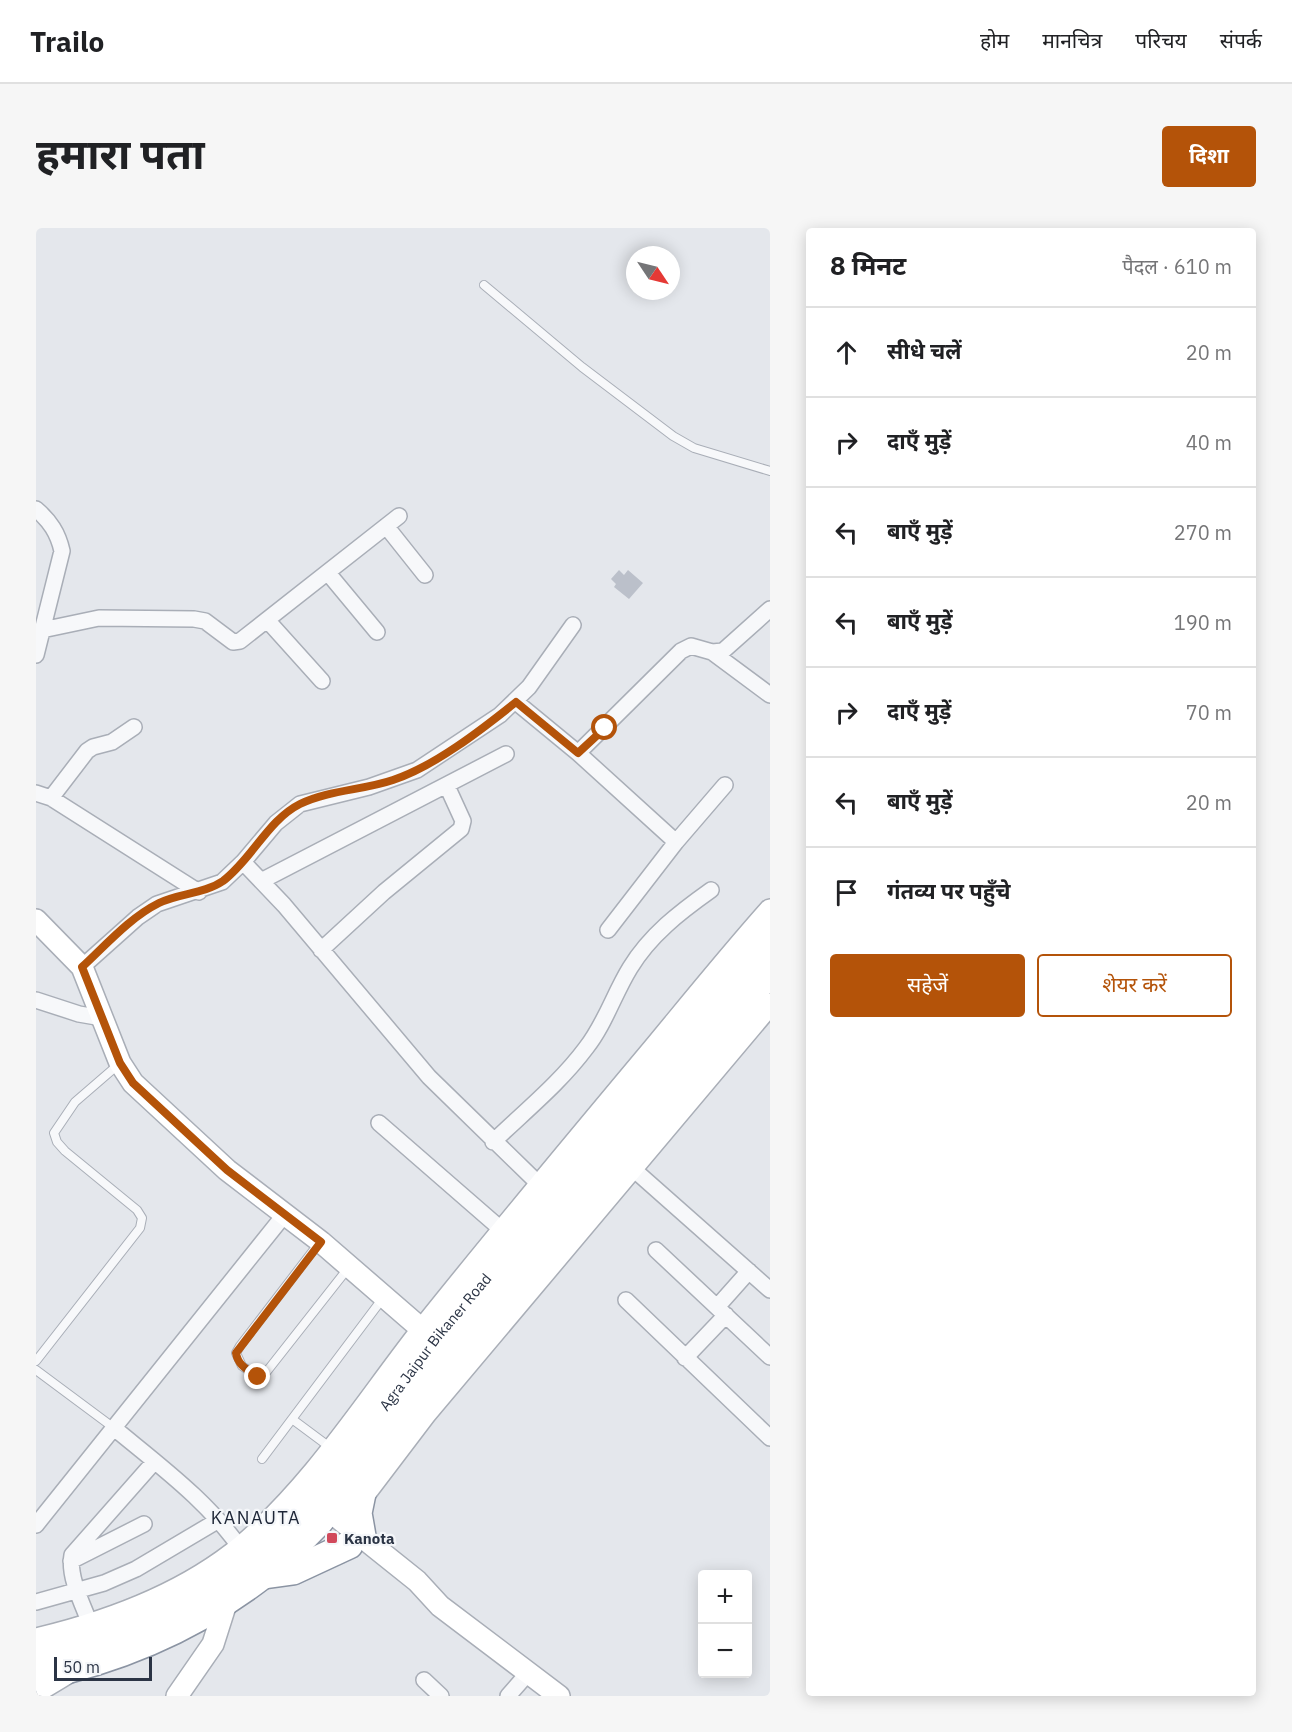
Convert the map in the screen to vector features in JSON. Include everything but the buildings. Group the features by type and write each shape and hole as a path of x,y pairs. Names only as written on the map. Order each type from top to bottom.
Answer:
{"highway":[{"name":"Agra Jaipur Bikaner Road","path":"310,1505 428,1334 545,1191 770,939"},
{"name":"Agra Jaipur Bikaner Road","path":"36,1656 92,1643 156,1618 251,1561 310,1505 369,1457 567,1210 770,972"},
{"path":"251,1561 293,1571 355,1541 369,1457"},
{"name":"Agra Jaipur Bikaner Road","path":"36,1677 72,1670 167,1634 201,1617 227,1599 251,1561"}],"street":[{"path":"36,509 49,520 59,537 62,551 36,655"},
{"path":"42,630 99,618 194,619 205,621 233,642 249,636 399,516"},
{"path":"386,526 425,575"},
{"path":"328,573 377,633"},
{"path":"712,652 723,651 731,646 770,609"},
{"path":"268,621 322,681"},
{"path":"82,967 138,916 157,904 176,896 199,892 222,882 243,862 276,823 300,804 378,785 417,770 466,739 516,702 573,625"},
{"path":"578,753 681,651 691,646 698,646 712,652 770,695"},
{"path":"516,702 578,753 676,842"},
{"path":"51,798 87,751 112,742 134,727"},
{"path":"263,880 506,754"},
{"path":"608,930 676,842 725,785"},
{"path":"321,950 384,892 461,830 463,821 447,786"},
{"path":"36,793 51,798 199,892"},
{"path":"243,862 263,880 415,1061 493,1142 545,1191"},
{"path":"493,1142 587,1048 600,1029 630,968 644,948 681,912 711,890"},
{"path":"36,1639 91,1626 139,1606 191,1579 251,1561 310,1505 332,1449 428,1334 502,1230 545,1191 770,910"},
{"path":"36,920 82,967 120,1063 133,1083 227,1170 321,1242 428,1334"},
{"path":"36,1000 79,1014 102,1018"},
{"path":"361,1500 401,1443 770,1004"},
{"path":"380,1123 502,1230"},
{"path":"632,1167 770,1290"},
{"path":"36,1525 285,1214"},
{"path":"656,1250 770,1357"},
{"path":"685,1358 722,1311 749,1271"},
{"path":"626,1300 770,1438"},
{"path":"114,1428 217,1521 251,1561"},
{"path":"91,1626 78,1591 71,1561 75,1549 154,1462"},
{"path":"310,1505 355,1541 417,1581 440,1606 559,1696"},
{"path":"36,1602 78,1591 136,1569 217,1521"},
{"path":"71,1561 144,1524"},
{"path":"177,1696 213,1644 227,1599"},
{"path":"36,1692 72,1670"},
{"path":"508,1696 529,1672"},
{"path":"424,1680 441,1696"}],"lane":[{"path":"484,285 582,367 673,436 694,448 770,471"},
{"path":"36,1361 140,1228 142,1218 137,1210 65,1151 57,1142 54,1133 87,1088 120,1063"},
{"path":"321,1242 240,1346 237,1360 242,1366 258,1377 264,1375 350,1266"},
{"path":"262,1459 384,1297"},
{"path":"36,1370 114,1428"},
{"path":"292,1419 332,1449"}],"place":[{"name":"Kanota","path":"332,1538"}],"district":[{"name":"KANAUTA","path":"256,1517"}],"route":[{"path":"258,1377 242,1366 237,1360 236,1353 321,1242 227,1170 133,1083 120,1063 82,967 138,916 157,904 176,896 199,892 222,882 243,862 276,823 300,804 369,787 417,770 466,739 516,702 578,753 605,728"}]}
